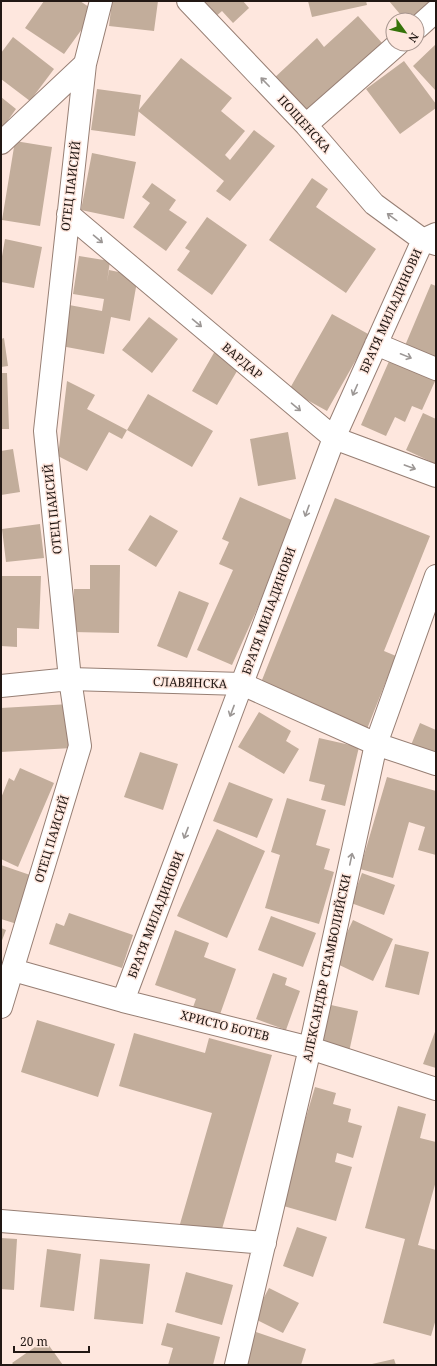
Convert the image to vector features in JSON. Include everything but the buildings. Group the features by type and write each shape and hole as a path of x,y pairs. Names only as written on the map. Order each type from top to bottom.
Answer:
{"street":[{"name":"ОТЕЦ ПАИСИЙ","path":"1,1007 80,746 70,679 45,430 85,64 101,1"},
{"name":"ПОЩЕНСКА","path":"188,1 306,124 374,204 432,239"},
{"path":"425,21 436,11"},
{"path":"306,124 389,52"},
{"path":"1,143 85,64"},
{"name":"ВАРДАР","path":"68,214 334,438 436,476"},
{"name":"БРАТЯ МИЛАДИНОВИ","path":"123,1001 334,438 376,344 432,239"},
{"path":"376,344 436,368"},
{"name":"АЛЕКСАНДЪР СТАМБОЛИЙСКИ","path":"236,1365 310,1048 376,744 436,576"},
{"name":"СЛАВЯНСКА","path":"1,686 70,679 242,684 376,744 436,764"},
{"name":"ХРИСТО БОТЕВ","path":"13,970 123,1001 310,1048 436,1089"},
{"path":"1,1222 265,1243"}]}
